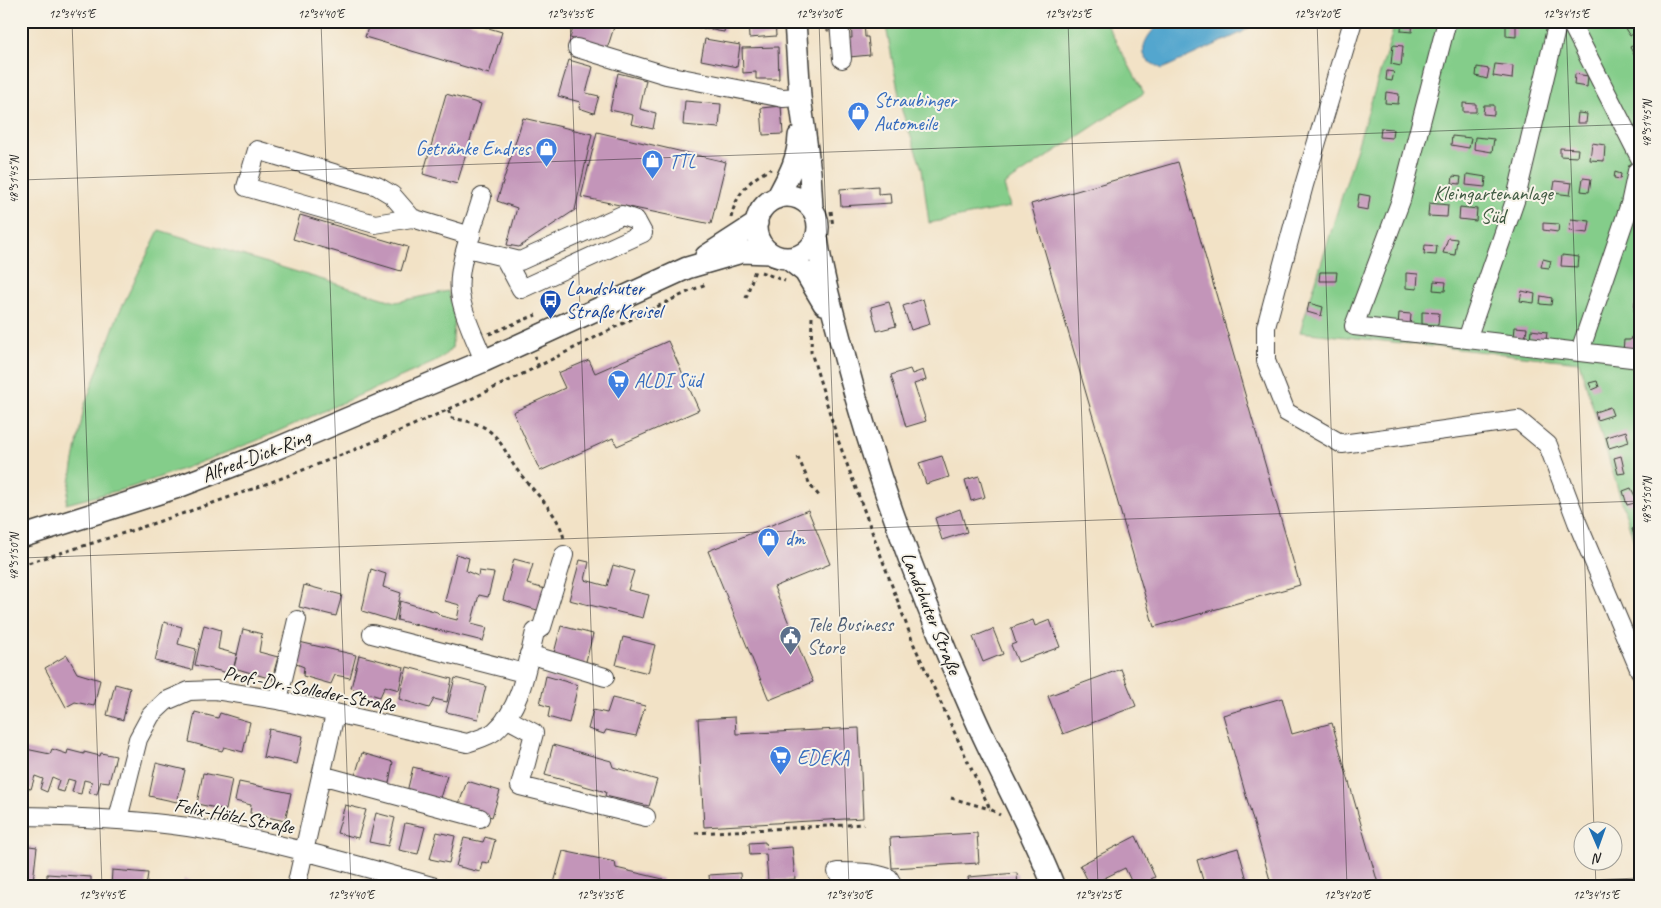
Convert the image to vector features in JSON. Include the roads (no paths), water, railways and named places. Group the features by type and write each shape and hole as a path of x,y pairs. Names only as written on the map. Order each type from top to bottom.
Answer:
{"main road":[{"path":"795,21 800,98 810,172 812,208 817,222 817,237 805,253 778,256 759,240 757,223 763,208 777,198 793,170 798,154 800,98"},
{"path":"777,198 796,198 812,208"},
{"name":"Alfred-Dick-Ring","path":"688,268 757,223"},
{"name":"Landshuter Straße","path":"817,237 820,261 837,328 879,478 912,571 972,712 1022,813 1054,887"},
{"name":"Alfred-Dick-Ring","path":"21,537 178,487 261,455 484,361 688,268 742,252 778,256"},
{"name":"Landshuter Straße","path":"778,256 805,272 837,328"}],"street":[{"path":"839,21 842,59"},
{"path":"1353,21 1304,185 1266,327 1266,361 1286,412 1342,444 1518,420 1548,445 1640,671"},
{"path":"1447,21 1401,200 1354,326 1640,358"},
{"path":"1467,339 1516,198 1558,21"},
{"path":"1570,21 1640,158"},
{"path":"577,48 666,75 783,98 800,98"},
{"path":"412,218 375,224 246,187 257,150 377,186 392,194 412,218 504,259 520,262 622,215 636,220 642,232 521,289 504,259"},
{"path":"1580,351 1630,204 1637,171 1640,170"},
{"path":"482,197 460,275 460,296 464,313 484,361"},
{"name":"Prof.-Dr.-Solleder-Straße","path":"118,819 138,739 151,715 166,700 189,691 215,690 278,700 467,743 494,732 511,712 536,632 542,627 564,555"},
{"path":"278,700 296,620"},
{"path":"372,634 524,673"},
{"path":"529,654 605,676"},
{"path":"296,887 335,714"},
{"path":"506,718 534,733 520,786 646,817"},
{"path":"321,775 480,818"},
{"name":"Felix-Hölzl-Straße","path":"21,816 118,819 189,828 304,851 435,887"},
{"path":"837,872 865,872 881,875 889,878 894,887"}],"water":[{"path":"1165,21 1206,21 1212,23 1259,21 1241,33 1162,69 1148,61 1143,50 1147,38 1155,28"}],"place":[{"name":"Straubinger Automeile","path":"858,131"},
{"name":"Getränke Endres","path":"546,167"},
{"name":"TTL","path":"653,180"},
{"name":"Landshuter Straße Kreisel","path":"550,319"},
{"name":"ALDI Süd","path":"618,399"},
{"name":"dm","path":"769,557"},
{"name":"Tele Business Store","path":"791,655"},
{"name":"EDEKA","path":"781,776"}],"park label":[{"name":"Kleingartenanlage Süd","path":"1493,204"}]}
